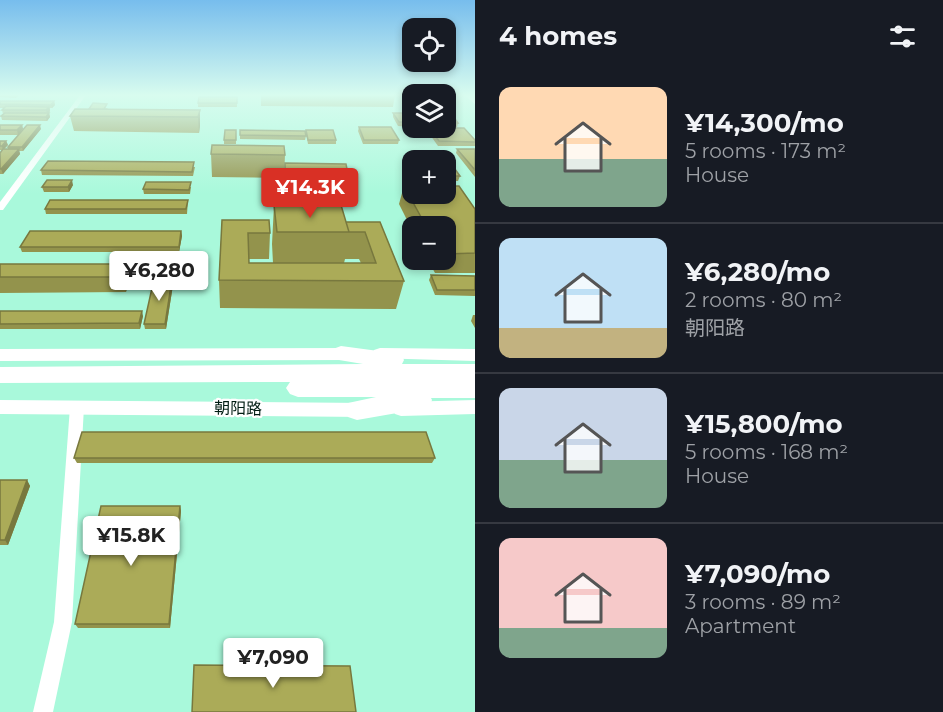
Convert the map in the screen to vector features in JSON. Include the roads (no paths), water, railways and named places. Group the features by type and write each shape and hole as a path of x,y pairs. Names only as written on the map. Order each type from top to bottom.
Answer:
{"highway":[{"path":"341,354 475,371"},
{"name":"朝阳路","path":"0,375 475,371"},
{"name":"朝阳路","path":"0,387 475,390"},
{"path":"357,410 475,390"}],"street":[{"path":"0,208 59,128"},
{"path":"0,355 475,356"},
{"name":"朝阳路","path":"0,406 357,410 475,407"},
{"path":"43,712 63,622 77,407"}]}
